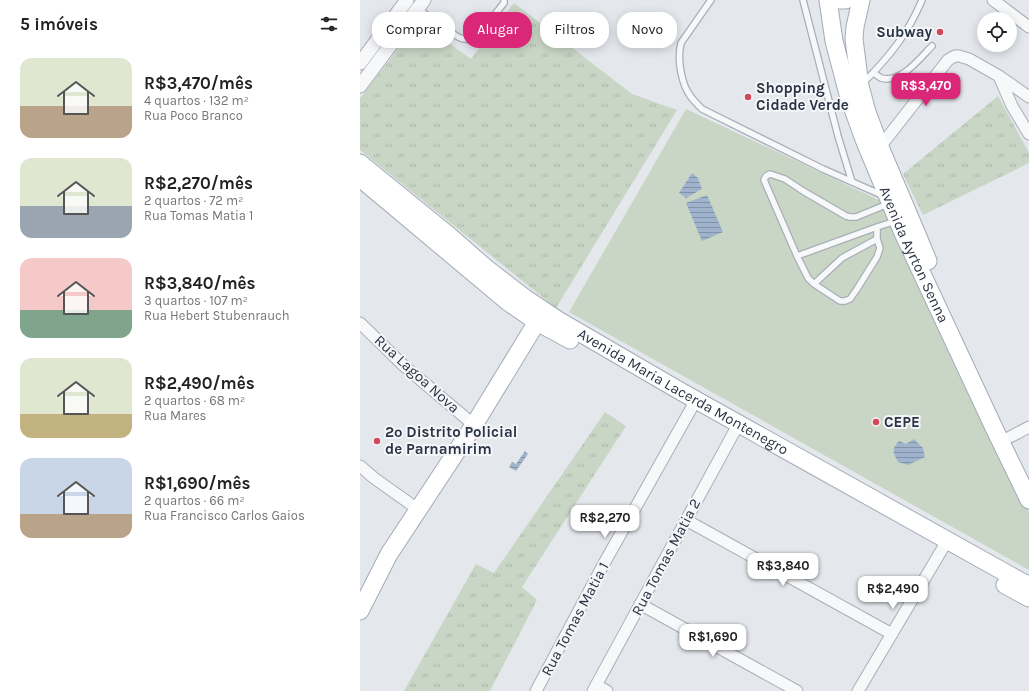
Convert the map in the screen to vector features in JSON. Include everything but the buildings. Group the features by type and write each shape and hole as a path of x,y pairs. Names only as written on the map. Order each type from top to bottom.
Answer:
{"main road":[{"name":"Avenida Ayrton Senna","path":"828,0 834,41 849,98 865,142 897,221 1029,500"},
{"path":"838,0 846,0"},
{"name":"Avenida Ayrton Senna","path":"861,0 854,39 860,86 867,112 916,232 1029,476"},
{"name":"Avenida Maria Lacerda Montenegro","path":"360,163 415,207 486,268 525,298 541,316"},
{"name":"Avenida Maria Lacerda Montenegro","path":"360,178 513,306 541,316 588,338 694,404 944,545 1029,598"},
{"path":"360,611 390,554 474,426 541,316"},
{"name":"Avenida Maria Lacerda Montenegro","path":"944,545 1029,585"}],"street":[{"path":"360,63 407,0"},
{"path":"993,0 1029,27"},
{"path":"360,86 421,4"},
{"path":"880,147 948,60 954,56 969,59 999,76 1029,97"},
{"path":"999,76 1012,106 1029,134"},
{"name":"Rua Lagoa Nova","path":"360,323 403,365 474,426"},
{"name":"Rua Tomas Matia 1","path":"536,691 602,567 694,404"},
{"path":"1010,437 1029,426"},
{"name":"Rua Tomas Matia 2","path":"595,688 736,428"},
{"path":"360,466 374,478 419,510"},
{"path":"686,520 892,634"},
{"path":"858,691 944,545"},
{"path":"640,604 797,691"},
{"path":"595,688 607,691"}],"lane":[{"path":"421,4 455,35 466,39 472,37 485,26 504,3 504,0"},
{"path":"711,0 681,43 679,49 682,79 690,96 702,109 889,201"},
{"path":"803,0 836,128 852,182"},
{"path":"860,86 882,64 903,37 922,0"},
{"path":"873,73 881,78 894,78 907,71 932,46"},
{"path":"877,227 877,239 880,248 877,257 850,299 840,301 814,284 808,278 764,180 766,176 770,174 785,179 832,209 850,217 856,217 889,201"},
{"path":"797,256 897,221"},
{"path":"814,284 842,258 877,239"}],"green space":[{"path":"514,3 526,12 507,12"},
{"path":"532,17 540,23 540,48 572,48 632,94 677,110 556,308 360,150 360,98 399,48 455,48 471,59 479,48 532,48"},
{"path":"998,96 1029,153 1029,163 923,215 903,174"},
{"name":"CEPE","path":"686,109 881,201 1029,512 1029,570 569,312"},
{"path":"605,412 626,426 522,587 537,600 490,691 404,691 476,564 494,573"}],"water":[{"path":"692,173 698,178 702,189 686,198 679,193"},
{"path":"707,195 723,232 702,241 686,203"},
{"path":"914,439 923,448 925,457 908,465 898,462 894,451 896,444 899,441 906,444"},
{"path":"525,451 528,454 516,471 509,467 512,462 516,464"}],"place":[{"name":"Subway","path":"940,32"},
{"name":"Shopping Cidade Verde","path":"748,97"},
{"name":"CEPE","path":"876,422"},
{"name":"2º Distrito Policial de Parnamirim","path":"377,441"}]}
